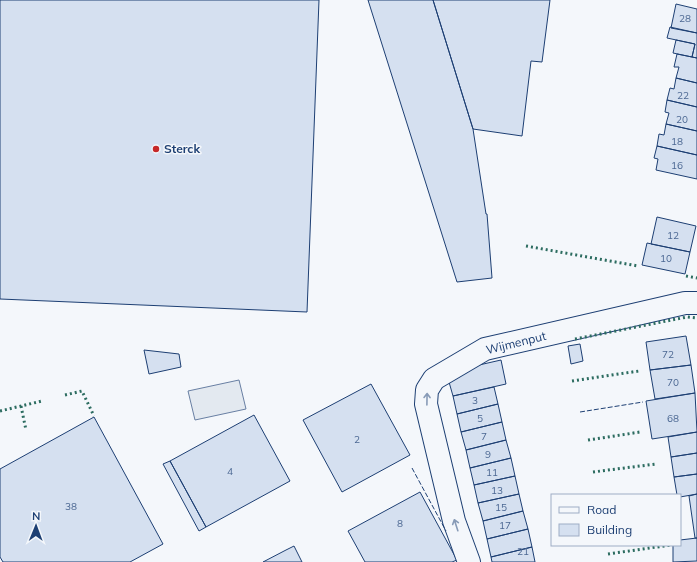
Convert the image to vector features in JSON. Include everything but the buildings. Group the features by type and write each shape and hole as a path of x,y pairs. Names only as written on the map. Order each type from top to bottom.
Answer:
{"street":[{"name":"Wijmenput","path":"468,562 454,522 426,404 427,390 434,379 443,372 485,349 685,303 697,304"}],"shaded area":[{"path":"239,380 246,409 195,420 188,391"}],"hedge":[{"path":"526,246 638,266"},
{"path":"686,276 697,278"},
{"path":"575,339 687,317 697,318"},
{"path":"572,381 639,371"},
{"path":"65,395 82,391 94,416"},
{"path":"0,411 42,401"},
{"path":"21,406 26,430"},
{"path":"588,440 640,432"},
{"path":"593,472 656,464"},
{"path":"608,554 664,546"}],"fence":[{"path":"580,412 643,402"},
{"path":"412,468 446,531"}],"place":[{"name":"Sterck","path":"156,149"}]}
